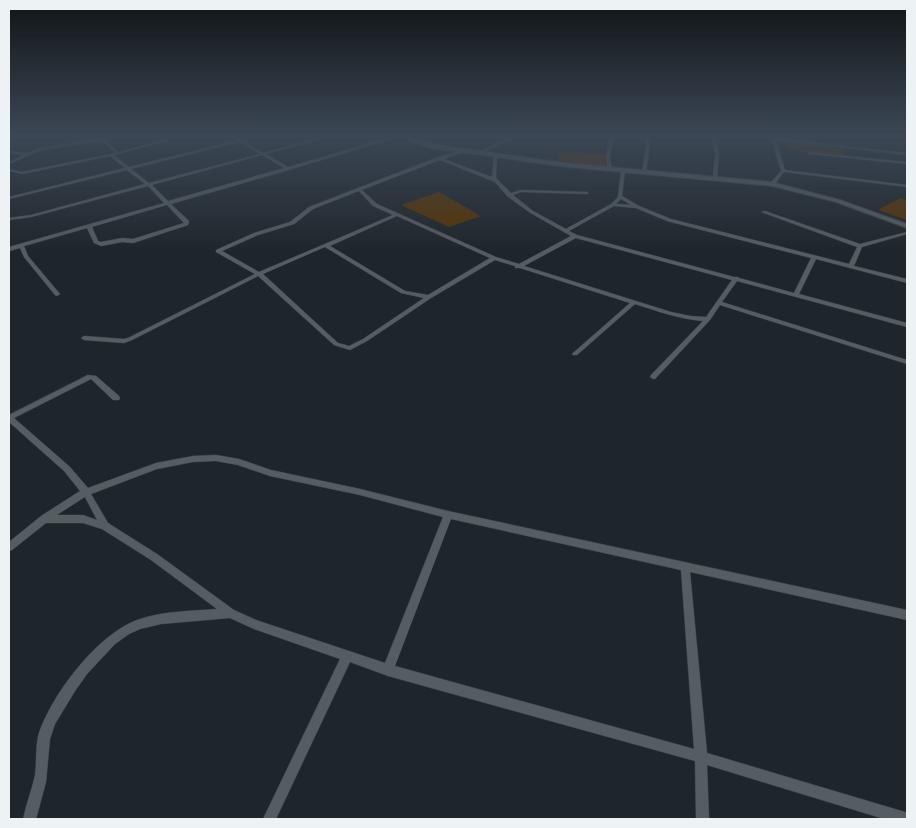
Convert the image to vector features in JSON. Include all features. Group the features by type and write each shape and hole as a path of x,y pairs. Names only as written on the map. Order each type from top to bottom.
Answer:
{"street":[{"path":"9,198 110,174"},
{"path":"89,226 96,242 101,244 122,240 133,241 186,224 187,222 169,204 135,174"},
{"path":"9,219 31,216 190,174"},
{"path":"9,249 272,174"},
{"path":"402,174 361,191 350,193 311,208 292,223 256,234 218,251 259,274 336,344 350,348 494,258"},
{"path":"478,174 497,181"},
{"path":"493,174 509,195 530,212 574,236 907,325"},
{"path":"566,231 613,205 620,197 623,174"},
{"path":"653,174 772,184 838,201 907,226"},
{"path":"715,174 715,178"},
{"path":"772,184 781,174"},
{"path":"805,174 907,186"},
{"path":"361,191 376,205 494,258 633,303 690,318 708,319"},
{"path":"509,195 521,191 586,193"},
{"path":"620,197 637,207 669,220 907,281"},
{"path":"613,205 637,207"},
{"path":"763,212 860,246 907,233"},
{"path":"84,338 124,341 130,339 259,274 396,215"},
{"path":"897,235 907,240"},
{"path":"518,266 574,236"},
{"path":"21,245 26,256 57,294"},
{"path":"325,245 403,292 429,297"},
{"path":"851,266 860,246"},
{"path":"796,295 814,257"},
{"path":"652,377 708,319 736,278"},
{"path":"575,354 633,303"},
{"path":"719,303 907,362"},
{"path":"105,526 86,492 67,469 11,421 90,377 94,378 116,398"},
{"path":"9,547 44,520 86,492 156,466 193,459 216,458 239,462 270,473 360,492 448,515 907,615"},
{"path":"388,670 448,515"},
{"path":"44,520 83,520 105,526 154,557 230,613 254,624 346,656 388,670 701,757 905,819"},
{"path":"685,566 701,757 702,819"},
{"path":"29,819 41,776 44,736 62,702 87,665 127,629 139,624 166,619 230,613"},
{"path":"269,819 346,656"}],"shaded area":[{"path":"439,192 481,216 449,227 401,205"},
{"path":"900,198 907,200 907,220 878,210"}]}
